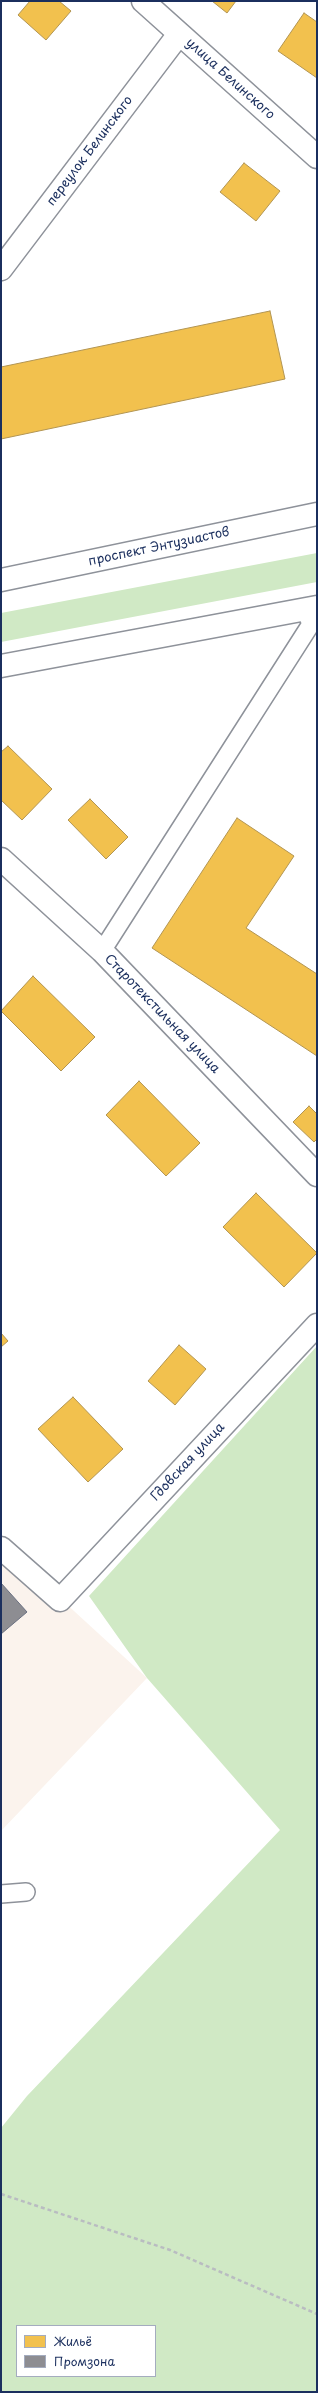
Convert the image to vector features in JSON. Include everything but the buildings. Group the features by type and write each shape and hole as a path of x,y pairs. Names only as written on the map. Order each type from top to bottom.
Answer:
{"street":[{"name":"улица Белинского","path":"143,1 317,157"},
{"name":"переулок Белинского","path":"1,268 179,34"},
{"name":"проспект Энтузиастов","path":"1,580 317,514"},
{"path":"1,666 311,608"},
{"name":"Старотекстильная улица","path":"1,859 102,951 317,1175"},
{"name":"Гдовская улица","path":"1,1548 60,1600 317,1325"}],"lane":[{"path":"102,951 311,624 311,608"},
{"path":"1,1894 26,1892"}],"path":[{"path":"1,2194 170,2250 317,2314"}],"shaded area":[{"path":"1,1544 147,1678 1,1831"}],"green space":[{"path":"317,553 317,582 1,642 1,613"},
{"path":"317,1346 317,2392 1,2392 1,2128 27,2096 280,1830 147,1678 89,1596"}]}
